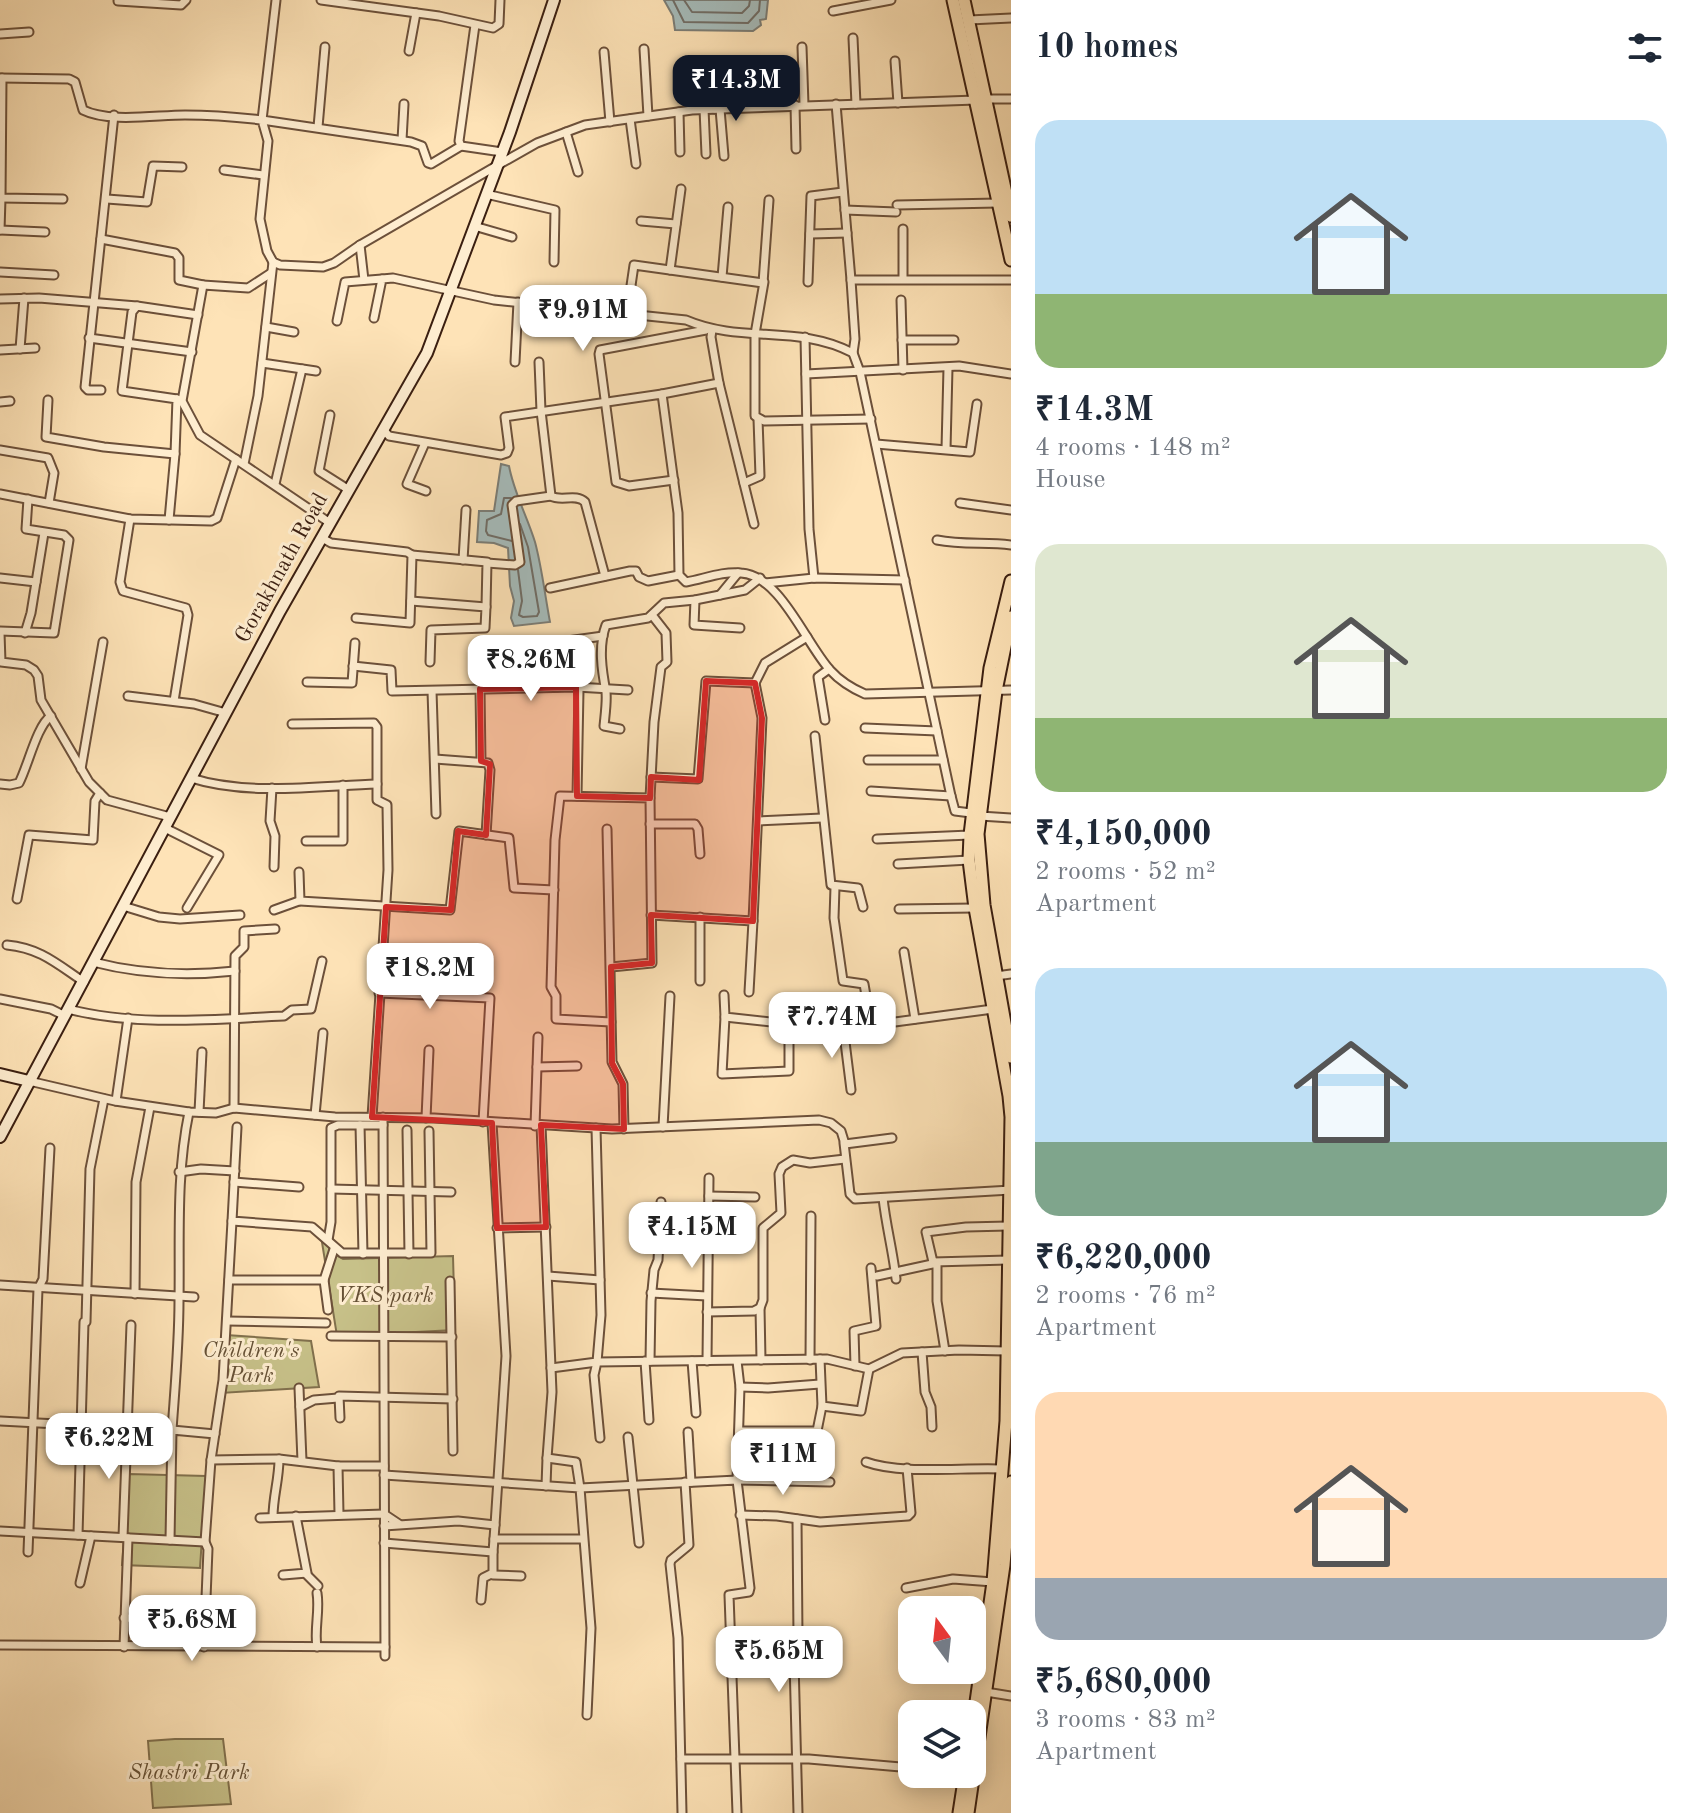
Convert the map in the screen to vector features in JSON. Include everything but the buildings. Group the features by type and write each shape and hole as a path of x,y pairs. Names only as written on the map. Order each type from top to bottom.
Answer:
{"main road":[{"name":"Gorakhnath Road","path":"0,1137 226,713 427,353 498,165 554,0"},
{"path":"953,0 1011,216"},
{"path":"964,0 998,203 1011,260"},
{"path":"992,691 990,668 1011,581"},
{"path":"976,1700 993,1582 1003,1564 1011,1190 1009,1096 969,860 992,691 1011,617"},
{"path":"976,815 981,880 1011,1057"},
{"path":"0,1074 29,1081"},
{"path":"984,1700 1011,1485"},
{"path":"959,1813 965,1788"},
{"path":"968,1813 969,1788"}],"street":[{"path":"118,1 181,5 186,0"},
{"path":"244,464 258,396 273,262 267,251 260,219 268,141 262,120 276,0"},
{"path":"321,0 416,13 493,28 499,24 500,0"},
{"path":"833,11 891,0"},
{"path":"409,51 416,13"},
{"path":"969,20 1011,18"},
{"path":"461,146 458,138 475,25"},
{"path":"0,34 29,32"},
{"path":"853,38 856,104"},
{"path":"318,127 325,47"},
{"path":"796,149 802,47"},
{"path":"644,49 648,116"},
{"path":"604,52 610,122"},
{"path":"895,61 898,103"},
{"path":"714,70 724,156"},
{"path":"45,232 0,230 1,78 69,79 75,82 83,110 90,114 228,116 318,127 422,146 431,164 461,146 502,152"},
{"path":"273,262 288,266 323,267 334,263 537,143 585,125 704,109 1011,99"},
{"path":"402,140 404,104"},
{"path":"836,104 851,280 853,353 871,419 951,796 955,811 1011,818"},
{"path":"704,109 706,154"},
{"path":"679,112 680,152"},
{"path":"101,390 85,387 114,115"},
{"path":"630,119 636,164"},
{"path":"566,132 578,172"},
{"path":"107,199 147,202 153,166 182,167"},
{"path":"224,170 263,175"},
{"path":"670,270 681,189"},
{"path":"808,282 811,196 843,192"},
{"path":"486,194 555,210 554,262"},
{"path":"1,198 63,199"},
{"path":"744,483 760,476 758,419 755,416 755,334 764,282 769,200"},
{"path":"845,210 998,203"},
{"path":"722,277 728,207"},
{"path":"641,221 676,224"},
{"path":"474,226 512,237"},
{"path":"903,229 903,279"},
{"path":"810,234 847,233"},
{"path":"101,239 175,253 179,258 179,280 203,285 248,288 271,273"},
{"path":"360,245 364,280"},
{"path":"627,313 634,265 764,282"},
{"path":"0,272 54,275"},
{"path":"374,318 382,279"},
{"path":"337,321 344,284 349,280 382,279 411,281 494,300 686,320 710,330"},
{"path":"851,280 1011,280"},
{"path":"169,520 179,400 192,352 203,285"},
{"path":"20,349 24,298"},
{"path":"0,299 93,302 198,315"},
{"path":"901,300 903,370"},
{"path":"515,362 518,302"},
{"path":"137,306 132,312 122,391 179,400"},
{"path":"266,327 294,332"},
{"path":"674,480 629,486 616,482 603,402 600,350 710,330 815,337 853,353"},
{"path":"710,330 719,383 754,524"},
{"path":"805,337 809,529 814,578"},
{"path":"89,338 192,352"},
{"path":"902,340 954,340"},
{"path":"0,350 35,348"},
{"path":"539,362 551,496"},
{"path":"262,363 316,371"},
{"path":"806,374 969,367 1011,374"},
{"path":"946,449 948,368"},
{"path":"275,484 302,369"},
{"path":"383,429 389,436 501,455 507,453 509,448 504,418 719,383"},
{"path":"662,394 678,513 679,575 686,582 738,573 762,581 814,578 905,580"},
{"path":"40,454 46,437 48,400"},
{"path":"179,400 200,435 330,523"},
{"path":"0,402 10,401"},
{"path":"876,444 971,451 977,404"},
{"path":"330,415 319,471 349,490"},
{"path":"758,419 871,419"},
{"path":"46,437 175,454"},
{"path":"425,443 407,485 426,491"},
{"path":"0,450 40,454 48,458 54,473 49,503"},
{"path":"0,494 130,519 215,520 236,459"},
{"path":"322,538 331,543 412,555 515,565 520,562 512,505 516,501 551,496 554,499 578,498 585,502 605,576"},
{"path":"28,499 25,528 64,535 69,540 54,633 0,632 0,663 26,665 34,670 38,676 41,700 89,782 107,800 168,823 219,855 187,908"},
{"path":"960,503 1011,510"},
{"path":"463,560 466,510"},
{"path":"130,519 120,582 123,591 186,608 188,615 174,701"},
{"path":"25,633 44,533"},
{"path":"937,540 959,544 992,542 1011,545"},
{"path":"356,618 411,621 412,555"},
{"path":"430,662 431,630 485,628 487,563"},
{"path":"550,588 636,571 639,577 648,581 679,575"},
{"path":"720,595 738,573"},
{"path":"0,578 36,582"},
{"path":"620,729 604,726 603,636 608,624 652,615 662,604 745,590 762,581"},
{"path":"762,581 775,592 829,669 849,687 865,694 1011,690"},
{"path":"695,600 693,625 740,628"},
{"path":"411,601 486,607"},
{"path":"611,967 652,963 651,777 661,666 667,662 666,633 652,615"},
{"path":"557,687 560,642 603,636"},
{"path":"749,992 762,718 755,683 765,663 807,637"},
{"path":"81,769 103,642"},
{"path":"307,682 351,683 355,643"},
{"path":"353,666 391,670 392,691 557,687 628,690"},
{"path":"825,720 818,677 829,669"},
{"path":"651,777 698,779 706,681 755,683"},
{"path":"576,687 579,690 577,796"},
{"path":"480,689 481,761"},
{"path":"432,691 436,814"},
{"path":"128,696 174,701 226,713"},
{"path":"0,784 19,783 28,766 41,724 51,716"},
{"path":"292,724 376,724 377,802 387,805 388,870 372,1117"},
{"path":"865,728 937,731"},
{"path":"815,736 831,885 858,888 863,907"},
{"path":"435,759 488,763 486,835"},
{"path":"868,760 943,760"},
{"path":"191,778 207,783 272,788 377,784"},
{"path":"306,841 343,841 343,785"},
{"path":"272,788 270,821 275,836 274,867"},
{"path":"871,791 951,796"},
{"path":"17,899 29,835 92,840 95,801 100,793"},
{"path":"611,1022 556,1019 556,996 551,987 559,798 650,798"},
{"path":"758,821 822,818"},
{"path":"650,824 695,824 700,854"},
{"path":"607,829 612,1062 623,1084 624,1129"},
{"path":"274,910 299,901 450,910 457,832 510,839 514,888 554,890"},
{"path":"877,839 970,835"},
{"path":"898,864 969,860"},
{"path":"299,872 299,901"},
{"path":"835,887 834,918 843,981 864,984 871,1025"},
{"path":"123,906 159,917 180,919 240,915"},
{"path":"899,909 975,908"},
{"path":"651,915 753,921"},
{"path":"700,917 700,981"},
{"path":"234,1108 236,954 244,947 244,932 275,929"},
{"path":"7,945 43,953 84,982"},
{"path":"904,952 915,1019"},
{"path":"0,999 66,1012 128,1018 284,1016 293,1009 311,1010 322,961"},
{"path":"93,962 170,973 235,971"},
{"path":"996,976 1011,974"},
{"path":"379,993 489,998 487,1123 506,1356 493,1575"},
{"path":"724,995 722,1074 789,1071 789,1024"},
{"path":"663,1127 670,996"},
{"path":"725,1017 843,1026 993,1009"},
{"path":"116,1101 128,1018"},
{"path":"843,1026 851,1090"},
{"path":"315,1115 323,1033"},
{"path":"538,1037 538,1126 546,1227 551,1368 546,1486"},
{"path":"426,1118 429,1050"},
{"path":"199,1112 202,1052"},
{"path":"537,1067 577,1066"},
{"path":"29,1081 104,1099 189,1112 216,1113 234,1108 372,1117 383,1121"},
{"path":"78,1535 90,1169 104,1099"},
{"path":"135,1294 136,1182 150,1107"},
{"path":"170,1540 179,1297 179,1172 189,1112"},
{"path":"328,1240 331,1128 335,1125 383,1121 426,1118 624,1129 819,1120 831,1123 841,1131 852,1197 855,1199 1011,1190"},
{"path":"0,1645 204,1647 220,1651 317,1647 385,1652 383,1121"},
{"path":"360,1125 363,1254"},
{"path":"204,1647 208,1549 205,1542 211,1460 223,1380 237,1127"},
{"path":"596,1128 600,1280 594,1375 600,1438"},
{"path":"407,1130 409,1254"},
{"path":"232,1221 312,1227 342,1253 431,1253 429,1131"},
{"path":"844,1143 892,1138"},
{"path":"28,1552 38,1289 43,1279 50,1148"},
{"path":"761,1360 763,1228 781,1213 779,1174 782,1167 793,1160 810,1163 845,1159"},
{"path":"179,1172 201,1169 235,1171"},
{"path":"707,1361 709,1178"},
{"path":"234,1182 299,1187"},
{"path":"331,1189 451,1192"},
{"path":"709,1196 755,1197"},
{"path":"883,1198 896,1275"},
{"path":"649,1420 651,1293 658,1260 661,1202"},
{"path":"810,1360 811,1216"},
{"path":"945,1351 937,1301 937,1263 930,1257 927,1231 1008,1226"},
{"path":"497,1228 546,1227"},
{"path":"328,1310 324,1280 334,1249"},
{"path":"877,1276 896,1275 937,1263 1008,1260"},
{"path":"855,1366 854,1331 876,1326 871,1268"},
{"path":"548,1276 600,1280"},
{"path":"229,1280 324,1280"},
{"path":"450,1281 453,1451"},
{"path":"0,1285 194,1297"},
{"path":"651,1293 707,1296"},
{"path":"707,1312 754,1311 760,1308"},
{"path":"227,1321 326,1323"},
{"path":"124,1647 131,1325"},
{"path":"331,1336 452,1337"},
{"path":"551,1368 597,1362 820,1359 869,1369 902,1353 1007,1351"},
{"path":"922,1352 932,1427"},
{"path":"739,1431 817,1431 822,1406 820,1359"},
{"path":"692,1361 696,1413"},
{"path":"737,1361 740,1387 737,1480 750,1588 749,1592 729,1595 737,1813"},
{"path":"822,1406 861,1411 869,1369"},
{"path":"740,1387 820,1384"},
{"path":"299,1388 302,1461"},
{"path":"300,1407 314,1400 339,1396 453,1399"},
{"path":"338,1398 340,1418"},
{"path":"0,1421 215,1434"},
{"path":"682,1813 678,1638 670,1564 689,1545 688,1432"},
{"path":"628,1437 639,1543"},
{"path":"547,1458 578,1463 591,1628 587,1715"},
{"path":"211,1460 279,1459 497,1484 580,1488 737,1480 830,1482"},
{"path":"273,1517 279,1459"},
{"path":"866,1462 876,1466 907,1468 1003,1469"},
{"path":"338,1466 339,1514"},
{"path":"740,1515 820,1522 908,1516 911,1513 907,1468"},
{"path":"260,1518 384,1514 399,1524"},
{"path":"296,1516 306,1574 317,1590 317,1647"},
{"path":"797,1519 798,1637 794,1661 798,1813"},
{"path":"384,1526 458,1521 495,1525"},
{"path":"0,1531 205,1542"},
{"path":"80,1583 91,1536"},
{"path":"494,1539 583,1539"},
{"path":"384,1543 493,1552"},
{"path":"283,1575 306,1574"},
{"path":"481,1600 483,1578 493,1575 521,1576"},
{"path":"906,1588 953,1579 993,1582"},
{"path":"124,1618 174,1620"},
{"path":"986,1692 1011,1696"},
{"path":"681,1759 798,1759 898,1767"}],"highlighted area":[{"path":"706,681 755,683 762,718 753,921 651,915 652,963 611,967 612,1063 623,1084 624,1129 541,1125 546,1227 497,1228 492,1123 372,1117 386,907 451,910 458,831 486,835 490,764 481,761 480,689 576,687 577,796 650,798 651,777 699,780"}],"green space":[{"name":"VKS park","path":"321,1236 333,1253 343,1259 453,1256 455,1330 337,1336"},
{"name":"Children's Park","path":"226,1335 311,1341 319,1387 221,1393"},
{"path":"129,1474 206,1476 200,1568 122,1565"},
{"name":"Shastri Park","path":"223,1739 231,1804 153,1808 148,1741"}],"water":[{"path":"664,0 768,0 766,19 760,20 761,25 753,31 675,30 673,16"},
{"path":"501,464 509,466 535,542 550,622 514,626 508,548 477,542 479,511 494,511"}]}
